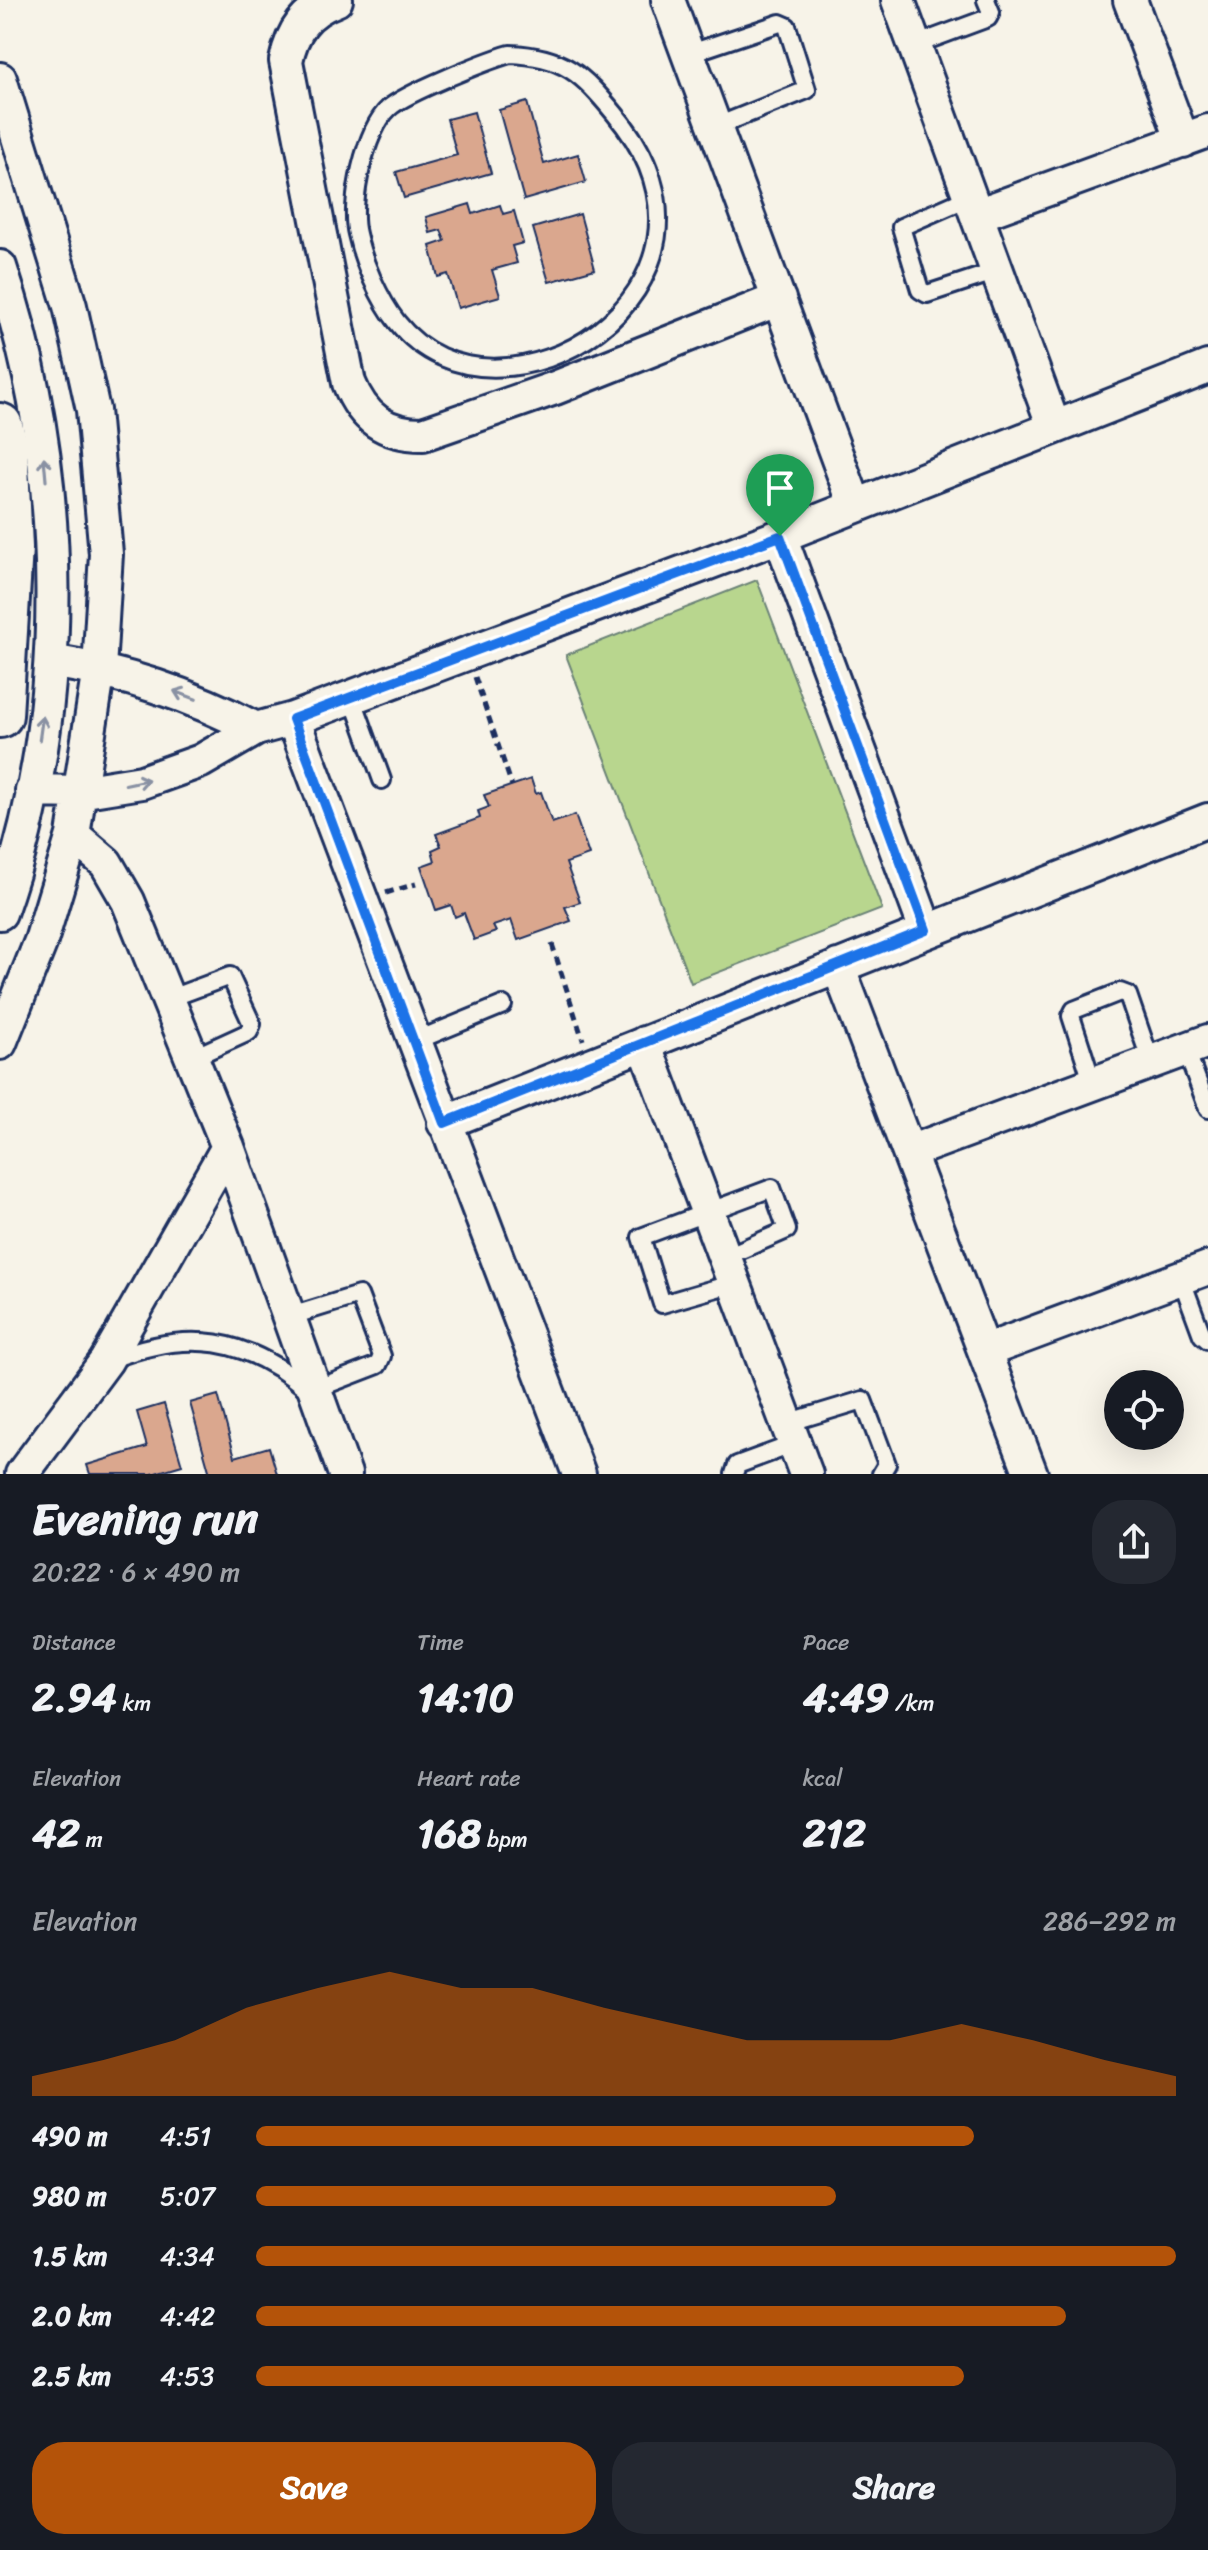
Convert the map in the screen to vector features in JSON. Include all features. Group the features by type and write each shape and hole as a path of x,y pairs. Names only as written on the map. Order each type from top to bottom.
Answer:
{"street":[{"path":"336,0 311,13 298,26 286,61 339,239 349,383 368,417 385,428 403,434 423,434 549,374 779,299"},
{"path":"668,0 855,505"},
{"path":"898,0 1054,427"},
{"path":"974,206 1196,136 1130,0"},
{"path":"0,79 70,306 93,410 106,554 99,669 73,835 41,941 0,1043"},
{"path":"0,267 21,329 43,438 31,548 0,715"},
{"path":"32,791 79,792 142,782 186,767 256,729 293,719 780,536 1208,367"},
{"path":"0,426 31,548 51,661 32,791 0,913"},
{"path":"780,536 926,930"},
{"path":"51,661 154,683 207,703 256,729"},
{"path":"293,719 579,1474"},
{"path":"444,1123 1208,820"},
{"path":"73,835 106,863 128,901 228,1147 345,1474"},
{"path":"838,966 1031,1474"},
{"path":"644,1043 806,1474"},
{"path":"909,1152 1197,1045"},
{"path":"31,1469 106,1361 228,1147"},
{"path":"985,1351 1194,1273"}],"lane":[{"path":"915,45 988,18 991,12 986,0"},
{"path":"688,54 780,23 787,26 807,90 715,127"},
{"path":"510,54 539,55 567,65 589,83 623,124 652,177 658,229 650,268 629,304 549,374 450,359 422,345 398,323 339,239 371,137 389,108 482,62 510,54"},
{"path":"974,206 901,227 920,290 927,294 997,271"},
{"path":"352,697 382,780"},
{"path":"168,999 230,976 252,1024 249,1032 192,1058"},
{"path":"1093,1084 1072,1013 1120,992 1128,995 1151,1062"},
{"path":"413,1042 503,1005"},
{"path":"1197,1045 1208,1109"},
{"path":"770,1187 774,1189 787,1230 729,1270 666,1305 659,1301 641,1237 770,1187"},
{"path":"1194,1273 1202,1335 1208,1340"},
{"path":"106,1361 149,1345 194,1340 239,1347 281,1367 314,1394 378,1365 382,1356 359,1295 288,1317"},
{"path":"734,1474 737,1465 790,1433 863,1400 887,1464 881,1474"}],"path":[{"path":"467,653 512,786"},
{"path":"552,944 591,1064"}],"green space":[{"path":"757,580 882,909 691,983 566,655"}],"building":[{"path":"527,102 544,164 578,154 586,182 524,200 499,110"},
{"path":"474,112 491,173 404,198 396,172 457,155 447,119"},
{"path":"470,204 473,214 500,205 503,214 514,211 523,243 512,246 517,263 492,270 500,296 458,308 448,274 438,277 430,246 445,241 441,230 430,233 426,217"},
{"path":"580,214 595,269 549,282 533,228"},
{"path":"531,779 536,794 541,792 552,823 575,815 589,855 566,863 580,902 565,907 571,921 518,940 511,920 493,926 496,932 474,940 464,913 455,917 451,905 436,910 421,866 435,861 432,850 441,846 436,834 480,818 478,811 489,807 484,795"},
{"path":"218,1395 235,1457 269,1447 277,1474 210,1474 190,1403"},
{"path":"164,1404 182,1465 152,1474 90,1474 87,1465 147,1447 137,1412"}],"route":[{"path":"780,536 926,930 444,1123 293,719 780,536"}]}
